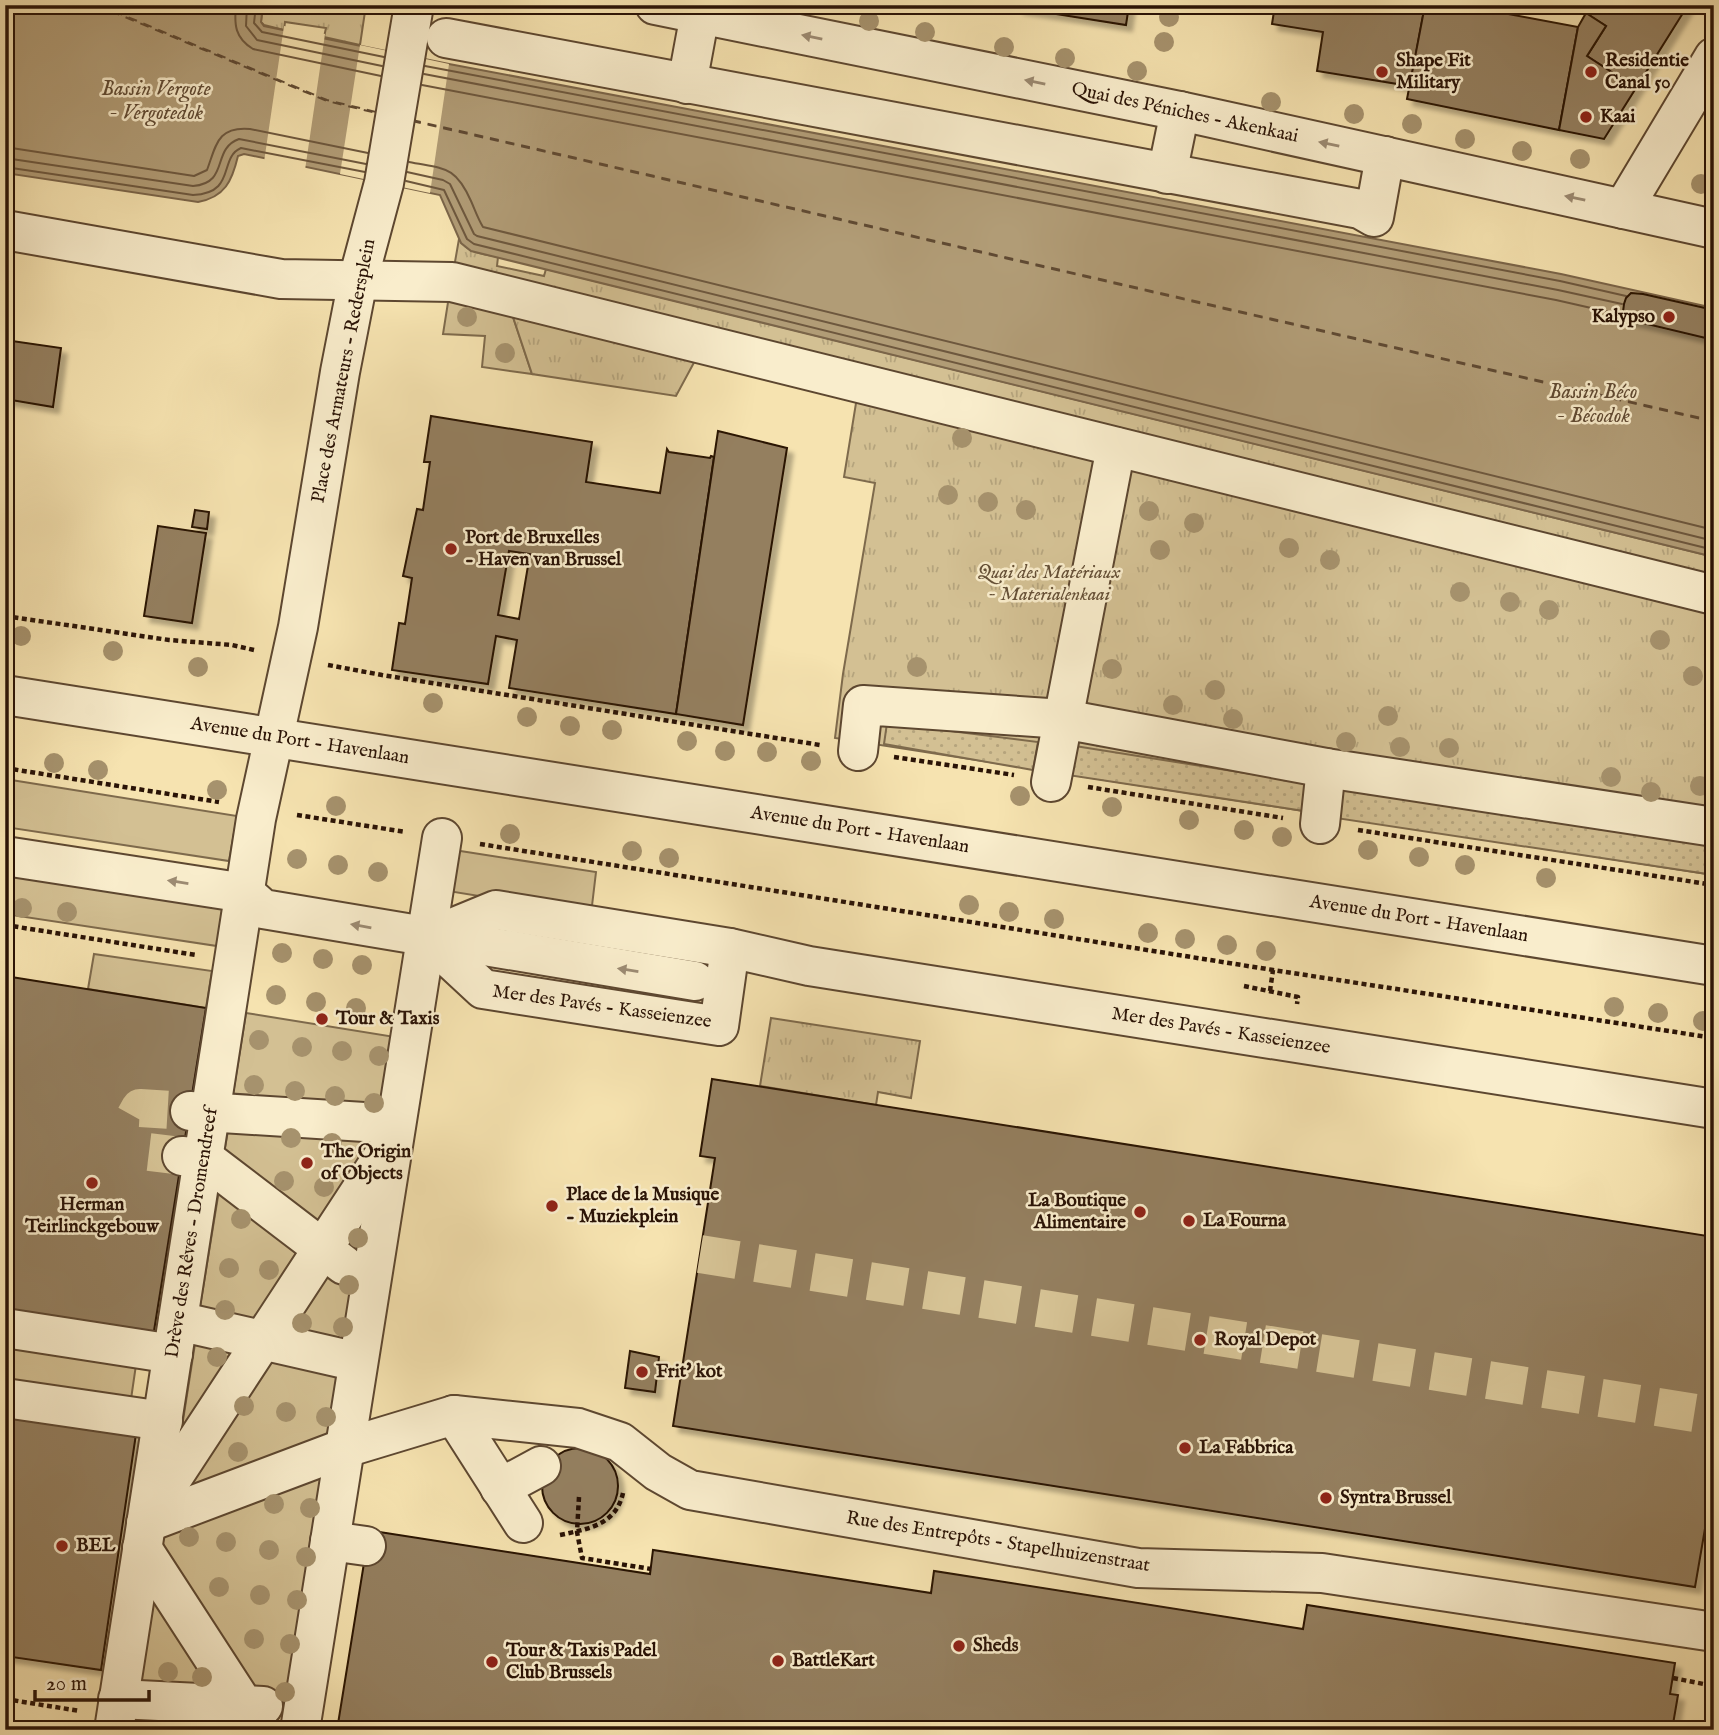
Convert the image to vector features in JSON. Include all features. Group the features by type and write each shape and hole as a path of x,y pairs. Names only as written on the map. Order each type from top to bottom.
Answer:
{"street":[{"name":"Place des Armateurs - Redersplein","path":"274,737 291,657 332,410 358,280 384,183 414,5"},
{"name":"Quai des Péniches - Akenkaai","path":"654,5 1180,111 1714,229"},
{"path":"687,84 700,15"},
{"path":"446,38 1360,209 1374,217 1385,156"},
{"path":"1623,209 1714,57"},
{"path":"1167,174 1180,111"},
{"path":"5,230 281,279 452,282 1714,595"},
{"path":"1051,782 1116,447"},
{"name":"Avenue du Port - Havenlaan","path":"5,695 1714,966"},
{"path":"858,751 863,705 1063,719 1326,768 1714,827"},
{"name":"Drève des Rêves - Dromendreef","path":"116,1715 176,1338 193,1157 200,1112 235,962 257,814 274,737"},
{"path":"1320,824 1326,768"},
{"path":"116,1715 302,1718 348,1544 345,1448 442,838"},
{"path":"5,856 246,893 263,909 695,981"},
{"name":"Mer des Pavés - Kasseienzee","path":"730,948 719,1026 483,989 428,938 496,910 730,948 835,970 1714,1109"},
{"path":"200,1112 394,1133"},
{"path":"252,1718 145,1529 394,1133"},
{"path":"193,1157 322,1248 369,1285"},
{"path":"5,1328 263,1340 358,1362"},
{"path":"5,1398 163,1421"},
{"path":"454,1415 525,1478 523,1523"},
{"name":"Rue des Entrepôts - Stapelhuizenstraat","path":"145,1529 345,1448 454,1415 578,1428 620,1442 657,1472 690,1490 1138,1568 1322,1573 1714,1632"},
{"path":"926,1531 951,1566"}],"path":[{"path":"5,616 169,640 232,645"},
{"path":"291,657 382,676"},
{"path":"5,768 257,814 442,838 1714,1038"},
{"path":"5,925 235,962"},
{"path":"1270,991 1273,970"},
{"path":"1244,986 1289,996"},
{"path":"579,1497 577,1532 582,1558 651,1569"},
{"path":"1673,1678 1714,1686"},
{"path":"5,1699 116,1715"}],"green space":[{"path":"263,5 366,5 360,45 324,37 326,28 285,22 284,30 264,25 261,22"},
{"name":"Quai des Matériaux - Materialenkaai","path":"459,239 471,250 498,257 497,266 544,276 546,269 1714,557 1714,875 835,738 875,483 844,477 857,397 697,357 676,396 532,374 511,311 449,296"},
{"path":"449,296 511,311 532,374 482,367 485,336 443,334"},
{"path":"887,723 1038,742 1033,770 884,744"},
{"path":"1075,746 1308,783 1304,811 1068,775"},
{"path":"5,779 237,816 229,861 5,827"},
{"path":"1340,789 1714,843 1714,875 1336,818"},
{"path":"454,850 596,872 591,914 448,891"},
{"path":"5,870 223,904 217,946 5,914"},
{"path":"94,954 212,971 206,1008 88,989"},
{"path":"246,1013 395,1037 382,1117 231,1107"},
{"path":"771,1018 920,1041 911,1098 878,1092 876,1105 760,1086"},
{"path":"230,1119 381,1128 323,1240 222,1165"},
{"path":"221,1178 315,1250 260,1333 198,1319"},
{"path":"324,1257 357,1282 345,1353 273,1336"},
{"path":"197,1331 254,1344 176,1465"},
{"path":"5,1337 137,1358 130,1406 5,1387"},
{"path":"267,1347 344,1364 331,1447 169,1508"},
{"path":"328,1461 290,1704 247,1701 160,1563 166,1521"},
{"path":"157,1580 234,1700 139,1694"},
{"path":"138,1705 241,1711 252,1730 134,1730"}],"water":[{"name":"Bassin Béco - Bécodok","path":"5,5 263,5 261,22 264,26 449,64 1561,274 1714,308 1714,557 471,251 461,243 440,195 244,154 238,156 230,180 221,192 198,202 5,173"}],"pier":[{"path":"284,26 325,34 305,170 264,162"},
{"path":"360,45 449,64 430,193 340,174"}],"building":[{"path":"1019,5 1129,5 1126,25 1018,8"},
{"path":"1275,5 1425,5 1410,86 1317,71 1323,32 1272,24"},
{"path":"1425,5 1460,5 1578,27 1559,130 1407,99"},
{"path":"1591,5 1688,5 1636,88 1587,56 1606,26 1586,13"},
{"name":"Residentie Canal 50","path":"1586,13 1606,26 1587,56 1636,88 1604,139 1559,130 1578,27"},
{"name":"Kalypso","path":"1631,293 1714,310 1714,340 1626,319 1624,304"},
{"path":"5,340 61,348 53,407 5,399"},
{"path":"431,416 592,442 586,482 660,493 667,449 669,452 714,457 676,714 509,688 517,640 496,636 488,684 392,670 399,623 405,624 412,578 403,576 417,509 423,510 430,462 424,462","holes":["509,551 530,554 519,619 498,615"]},
{"path":"718,431 787,448 743,725 676,714"},
{"path":"195,510 209,512 207,529 192,527"},
{"path":"158,526 206,533 192,623 144,616"},
{"name":"Herman Teirlinckgebouw","path":"5,976 206,1008 153,1337 5,1315"},
{"name":"Royal Depot","path":"712,1079 1714,1237 1714,1476 1695,1587 673,1426 715,1158 700,1156"},
{"name":"Frit' kot","path":"630,1351 659,1357 655,1392 625,1388"},
{"name":"BEL","path":"5,1414 136,1434 101,1670 5,1656"},
{"path":"580,1448 594,1451 607,1459 615,1472 618,1486 615,1500 607,1513 594,1521 580,1524 566,1521 553,1513 545,1500 542,1486 545,1472 553,1459 566,1451"},
{"name":"Sheds","path":"373,1531 650,1574 653,1550 931,1593 934,1571 1303,1629 1307,1605 1675,1663 1670,1694 1678,1695 1672,1730 337,1730 364,1563"}],"ferry route":[{"path":"96,5 327,101 376,113"},
{"path":"99,5 327,100 376,112"},
{"path":"412,120 1714,421"},
{"path":"412,121 1714,422"}],"tunnel":[{"path":"135,1117 140,1108 190,1111"},
{"path":"149,1152 182,1156"},
{"path":"700,1254 1714,1416"}],"place":[{"name":"Shape Fit Military","path":"1382,72"},
{"name":"Residentie Canal 50","path":"1591,72"},
{"name":"Kaai","path":"1586,117"},
{"name":"Kalypso","path":"1669,317"},
{"name":"Port de Bruxelles - Haven van Brussel","path":"451,549"},
{"name":"Tour & Taxis","path":"322,1019"},
{"name":"The Origin of Objects","path":"307,1163"},
{"name":"Herman Teirlinckgebouw","path":"92,1183"},
{"name":"Place de la Musique - Muziekplein","path":"552,1206"},
{"name":"La Boutique Alimentaire","path":"1140,1212"},
{"name":"La Fourna","path":"1189,1221"},
{"name":"Royal Depot","path":"1200,1340"},
{"name":"Frit' kot","path":"642,1372"},
{"name":"La Fabbrica","path":"1185,1448"},
{"name":"Syntra Brussel","path":"1326,1498"},
{"name":"BEL","path":"62,1546"},
{"name":"Sheds","path":"959,1646"},
{"name":"BattleKart","path":"778,1661"},
{"name":"Tour & Taxis Padel Club Brussels","path":"492,1662"}],"water label":[{"name":"Bassin Vergote - Vergotedok","path":"156,101"}]}
